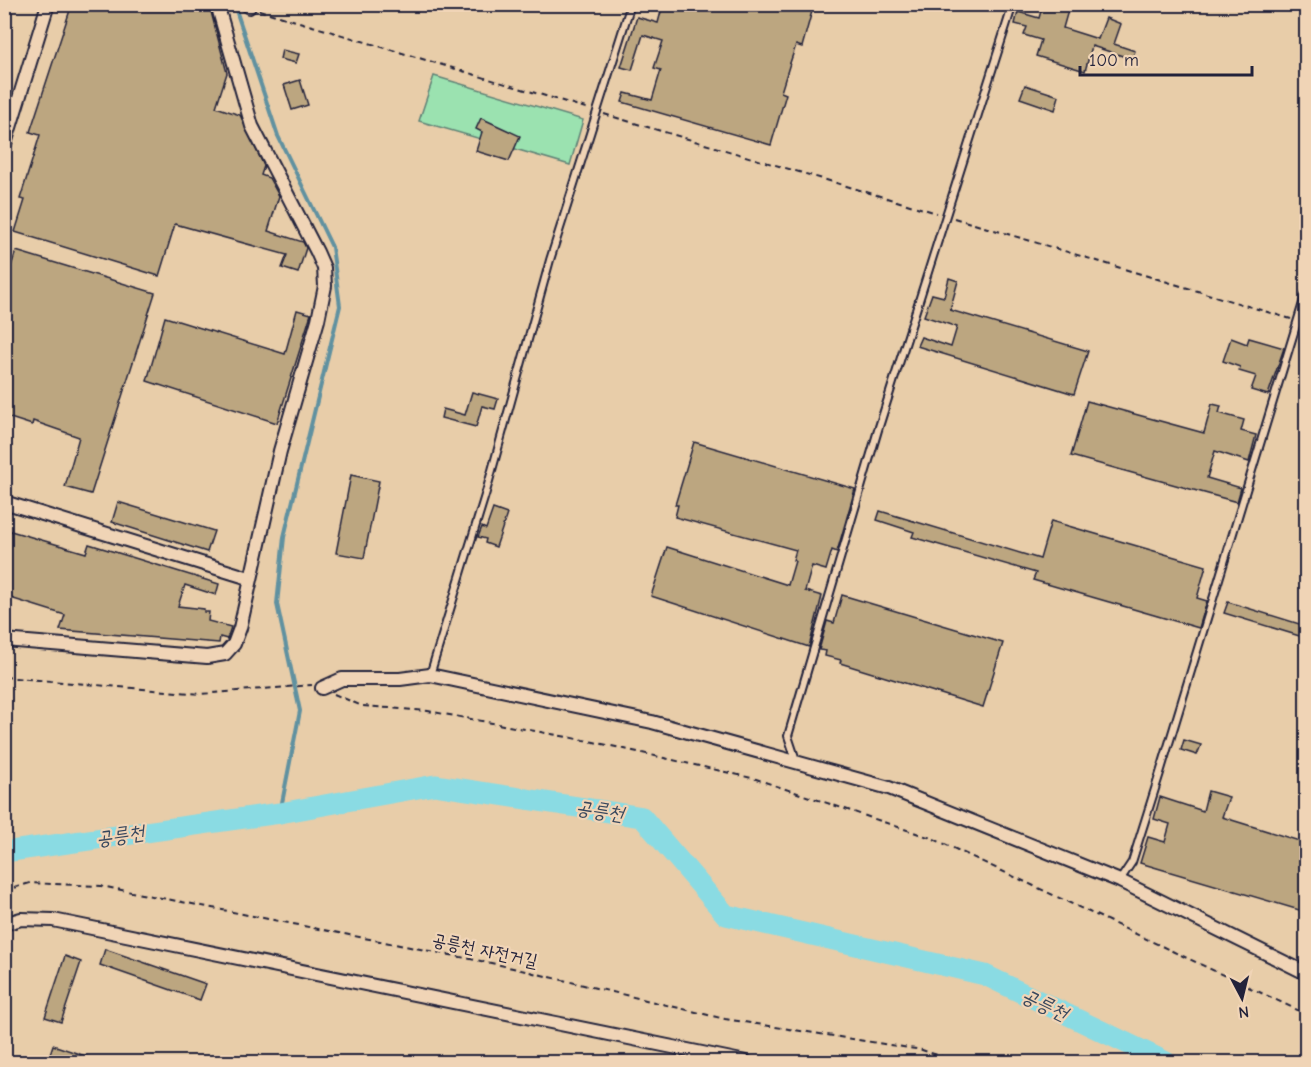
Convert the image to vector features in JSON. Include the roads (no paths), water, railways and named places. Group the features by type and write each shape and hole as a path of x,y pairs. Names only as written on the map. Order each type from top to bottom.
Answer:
{"street":[{"path":"4,147 48,4"},
{"path":"4,640 207,657 225,654 234,644 240,628 249,578 257,560 280,451 318,320 325,286 324,268 317,252 252,126 217,4"},
{"path":"4,502 249,578"},
{"path":"322,688 342,679 400,679 430,675 652,722 796,760 889,788 966,817 1119,881 1306,973"},
{"path":"4,924 21,919 53,920 746,1062"}],"lane":[{"path":"430,675 486,492 550,260 631,4"},
{"path":"796,760 788,736 878,430 1013,4"},
{"path":"1119,881 1132,862 1157,784 1306,293"}],"waterway":[{"path":"234,4 278,136 332,247 340,306 284,537 277,604 300,711 280,813"},
{"name":"공릉천","path":"4,852 280,813 435,785 642,817 726,915 985,975 1166,1062"}]}
